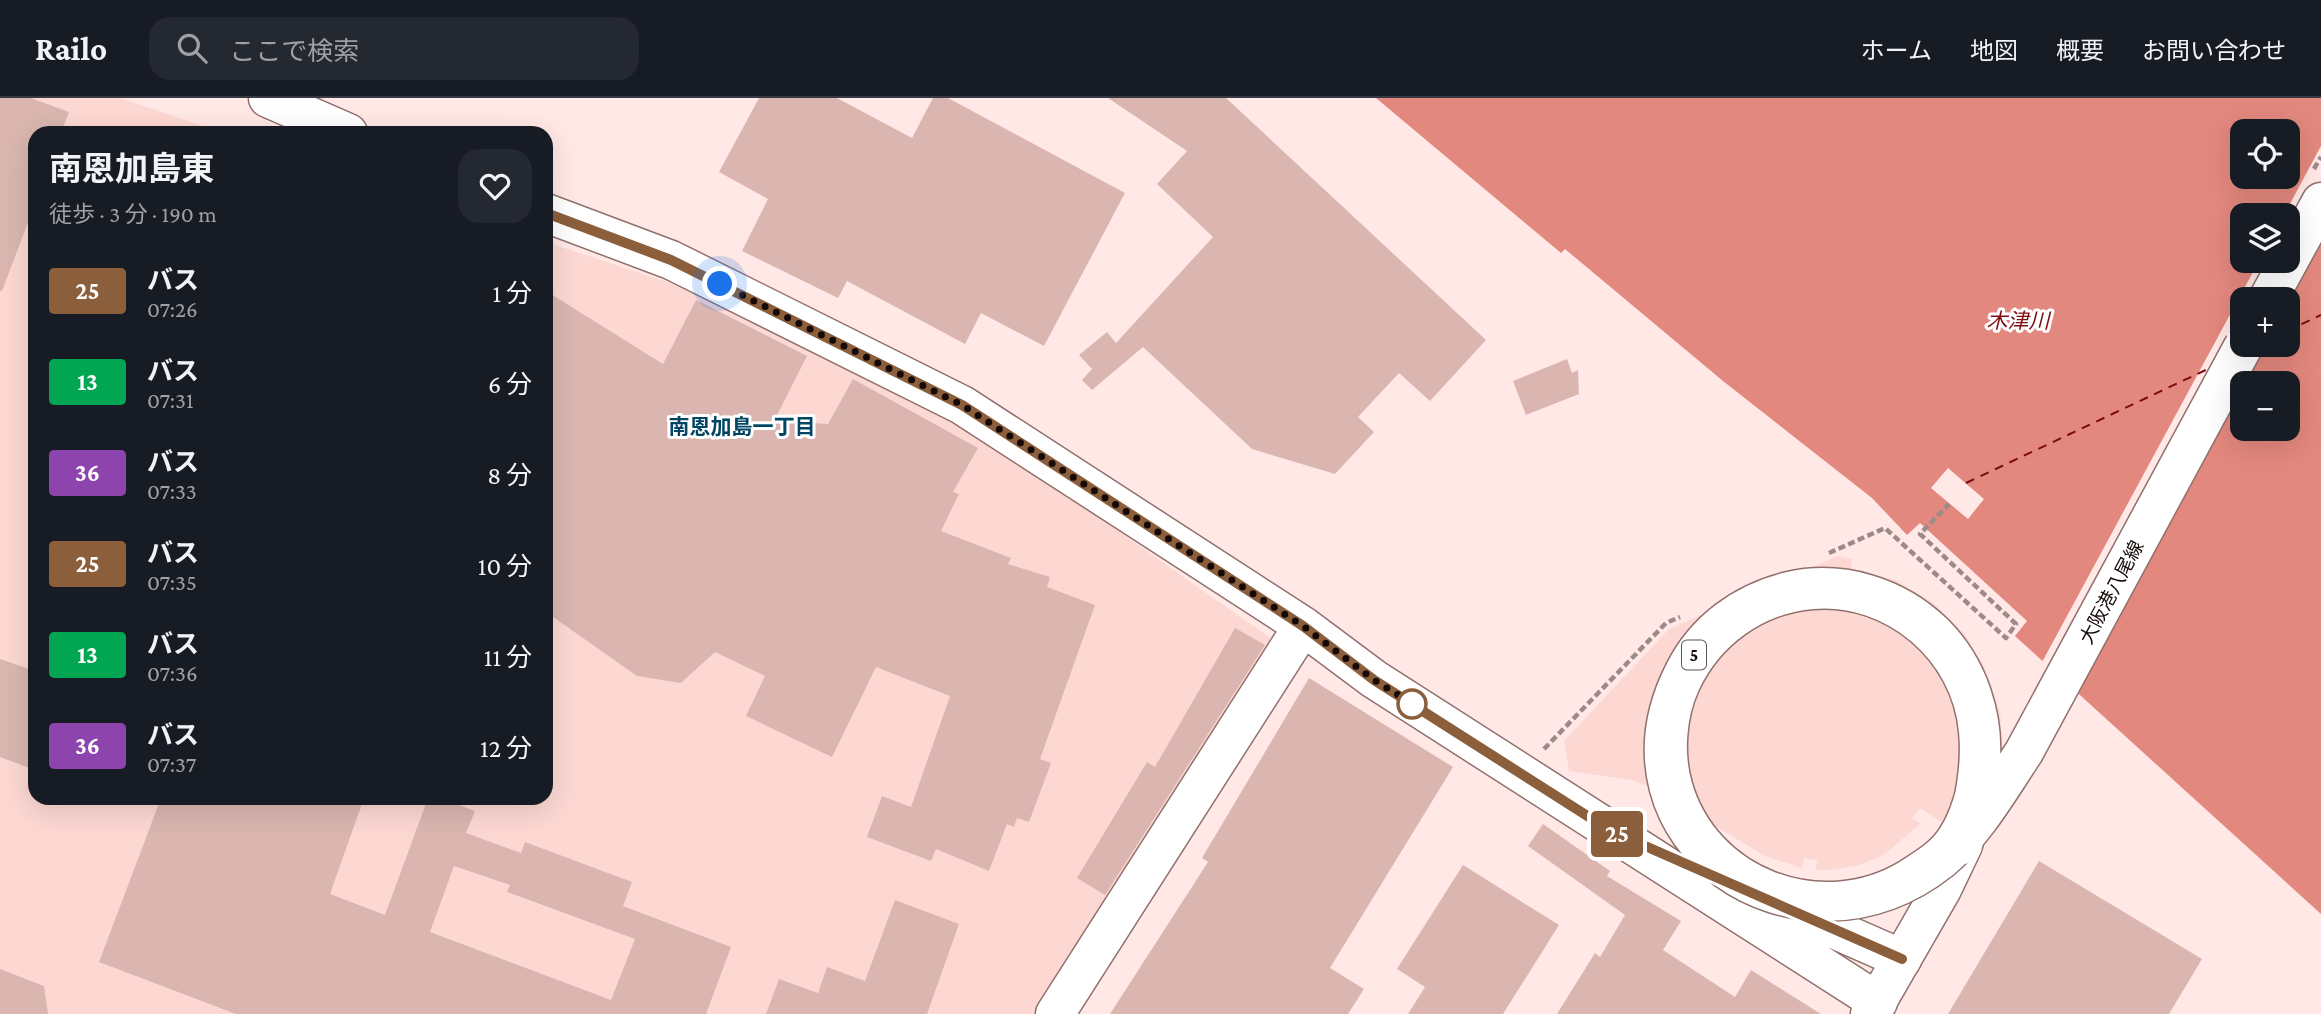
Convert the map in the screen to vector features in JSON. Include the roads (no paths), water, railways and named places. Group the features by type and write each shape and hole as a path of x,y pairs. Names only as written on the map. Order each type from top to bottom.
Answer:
{"main road":[{"path":"268,98 332,126"},
{"path":"2275,287 2321,202"},
{"path":"553,216 671,260 962,405 1303,626 1374,680 1611,831 1874,1008"},
{"name":"大阪港八尾線","path":"1874,1008 1963,845 1966,832 1969,819 1972,806 1973,800 1975,792 1979,750 1977,720 1968,690 1952,659 1926,628 1893,606 1863,594 1816,589 1782,595 1737,616 1711,638 1689,667 1673,706 1668,738 1671,782 1687,822 1716,859 1735,875 1776,895 1812,901 1863,897 1899,884 1937,860 1956,839 1972,804 1973,800 1974,798 1976,791 1982,751 1979,720 1970,689 1954,657 1933,632 1907,611 1880,598 1841,588 1816,587 1782,593 1752,604 1721,624 1687,666 1675,690 1668,721 1666,769 1685,823 1716,861 1735,876 1766,893 1812,903 1864,898 1885,892 1912,878 1944,857 1965,833 1966,832 1972,824 1987,807 2024,752 2238,357"},
{"path":"1055,1014 1303,626"},
{"path":"1611,831 1902,959"}],"water":[{"name":"木津川","path":"1376,98 2321,98 2321,914 2015,636 2027,621 1920,523 1907,535 1872,498 1723,381 1565,249 1561,253"}],"district":[{"name":"南恩加島一丁目","path":"742,427"}]}
